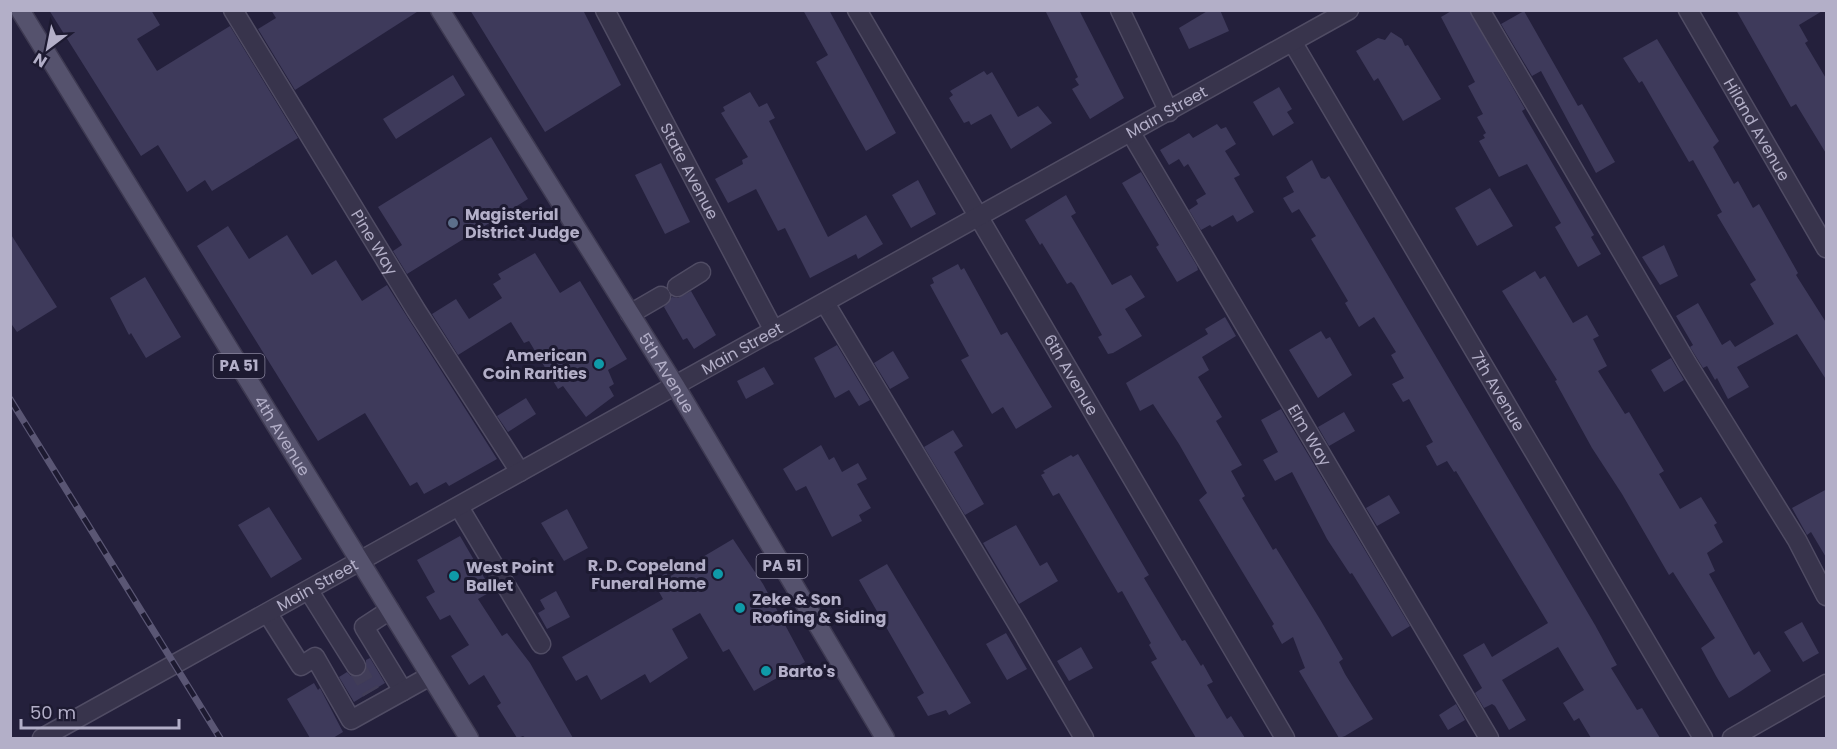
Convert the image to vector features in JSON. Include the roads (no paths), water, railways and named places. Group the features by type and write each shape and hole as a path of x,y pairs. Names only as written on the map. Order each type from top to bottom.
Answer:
{"main road":[{"name":"4th Avenue","path":"20,10 469,738"},
{"name":"5th Avenue","path":"440,10 676,387 885,738"}],"street":[{"name":"Pine Way","path":"233,10 416,310 520,472"},
{"name":"State Avenue","path":"605,10 774,330"},
{"name":"6th Avenue","path":"857,10 1285,738"},
{"path":"1119,10 1169,112"},
{"name":"Main Street","path":"42,738 676,387 774,330 1349,10"},
{"path":"1480,10 1687,363 1797,540 1827,596"},
{"name":"Hiland Avenue","path":"1688,10 1827,248"},
{"name":"7th Avenue","path":"1293,43 1703,738"},
{"name":"Elm Way","path":"1131,133 1489,738"},
{"path":"630,314 700,272"},
{"path":"825,303 1084,738"},
{"path":"459,507 541,644"},
{"path":"309,591 356,666"},
{"path":"268,614 301,666 390,610"},
{"path":"364,627 403,691"},
{"path":"315,657 351,720 374,698 403,691 430,676"},
{"path":"1732,738 1827,684"}],"tunnel":[{"path":"356,666 371,692"}],"railway":[{"path":"10,399 220,738"}],"place":[{"name":"Magisterial District Judge","path":"453,223"},
{"name":"American Coin Rarities","path":"599,364"},
{"name":"R. D. Copeland Funeral Home","path":"718,574"},
{"name":"West Point Ballet","path":"454,576"},
{"name":"Zeke & Son Roofing & Siding","path":"740,608"},
{"name":"Barto's","path":"766,671"}]}
